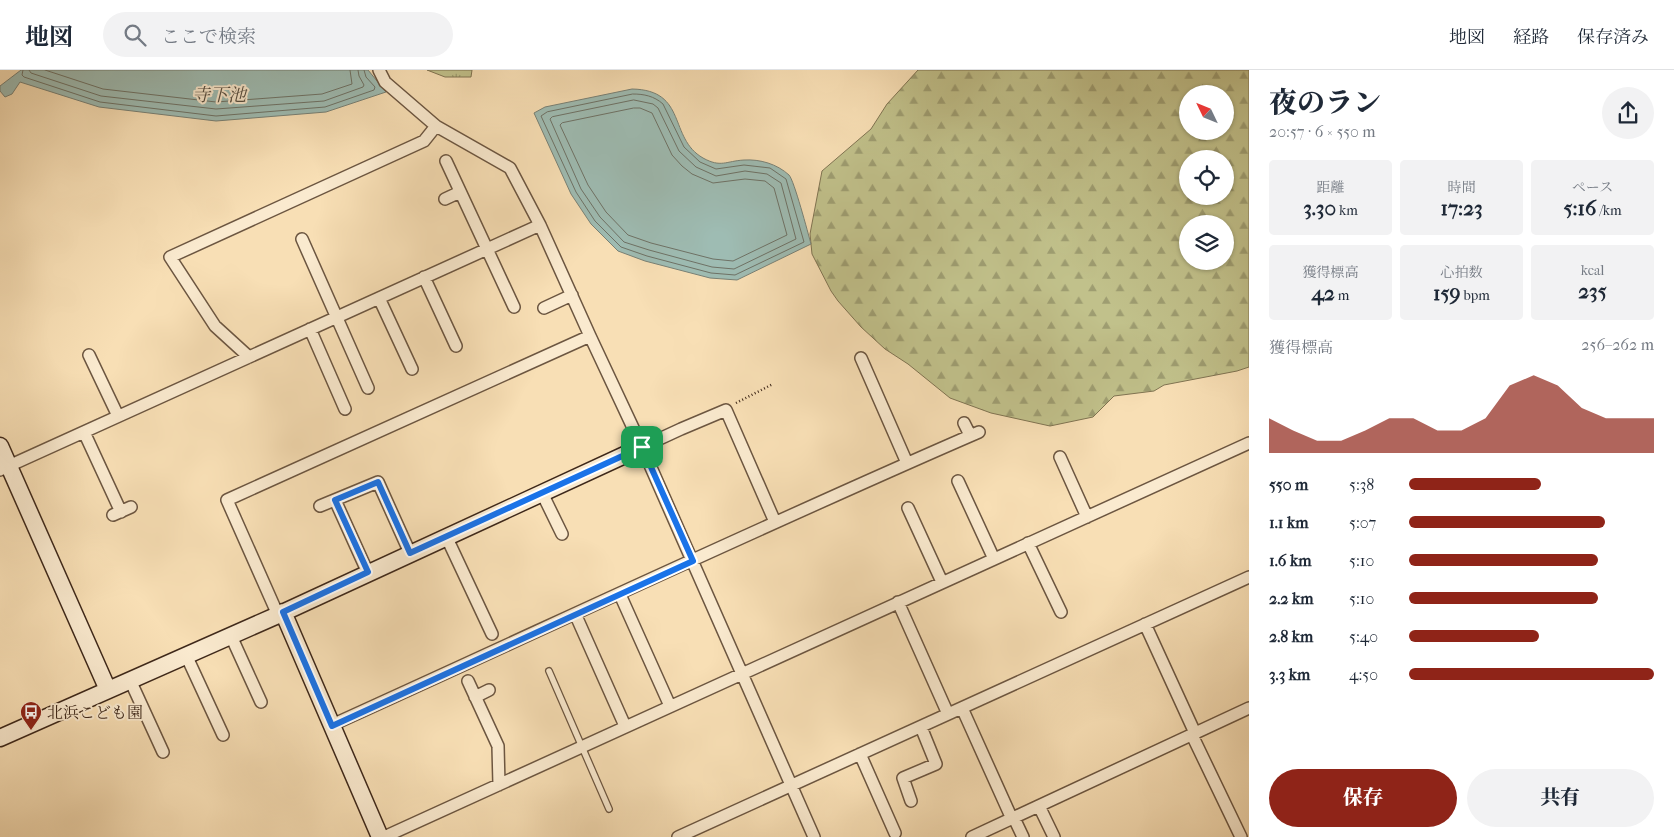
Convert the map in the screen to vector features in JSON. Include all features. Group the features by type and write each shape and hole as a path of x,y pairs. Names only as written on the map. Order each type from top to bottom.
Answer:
{"street":[{"path":"379,70 385,82 436,126 510,168 540,225 642,447 743,672 814,837"},
{"path":"249,357 214,326 170,257 424,141 436,126"},
{"path":"446,161 514,307"},
{"path":"445,199 460,192"},
{"path":"4,468 540,225"},
{"path":"302,239 368,388"},
{"path":"424,277 456,346"},
{"path":"544,308 572,295"},
{"path":"379,298 412,369"},
{"path":"310,329 346,409"},
{"path":"380,837 332,726 227,500 590,336"},
{"path":"89,355 118,416"},
{"path":"862,358 907,463"},
{"path":"0,738 281,614 446,536 726,410 775,522"},
{"path":"332,726 775,522 975,433 964,423"},
{"path":"84,432 122,511"},
{"path":"384,837 1249,443"},
{"path":"0,446 4,468 108,690"},
{"path":"1060,457 1086,517"},
{"path":"958,481 994,559"},
{"path":"320,506 378,482 410,553"},
{"path":"542,493 562,534"},
{"path":"335,500 368,572"},
{"path":"908,508 942,582"},
{"path":"446,536 492,634"},
{"path":"1028,543 1061,612"},
{"path":"678,837 1249,577"},
{"path":"622,599 670,706"},
{"path":"898,602 948,714"},
{"path":"576,618 625,726"},
{"path":"1145,624 1240,837"},
{"path":"231,636 261,702"},
{"path":"186,655 223,735"},
{"path":"130,680 163,752"},
{"path":"468,681 498,746 499,785"},
{"path":"244,694 255,689"},
{"path":"475,696 489,690"},
{"path":"962,708 1023,837"},
{"path":"972,837 1249,708"},
{"path":"912,801 903,778 936,764 921,727"},
{"path":"860,754 895,833"},
{"path":"1039,806 1054,837"}],"lane":[{"path":"549,671 609,809"}],"path":[{"path":"726,410 740,400 773,384"}],"green space":[{"path":"427,70 472,70 471,77 445,77"},
{"path":"918,70 1249,70 1249,367 1164,385 1154,391 1114,396 1093,417 1050,426 991,413 950,398 908,364 885,349 861,327 831,291 812,254 810,234 822,171 871,129 887,104"}],"water":[{"name":"寺下池","path":"21,70 368,70 386,92 326,112 216,121 99,107 20,82 12,94 5,97 0,91 0,86"},
{"path":"632,89 650,91 662,97 670,106 685,139 692,149 703,158 714,163 744,160 762,161 774,165 789,175 811,244 737,280 710,278 645,261 618,251 591,224 571,194 534,113 545,107"}],"place":[{"name":"北浜こども園","path":"31,731"}],"route":[{"path":"642,447 693,561 332,726 283,612 368,572 335,500 378,482 410,553 642,447"}]}
